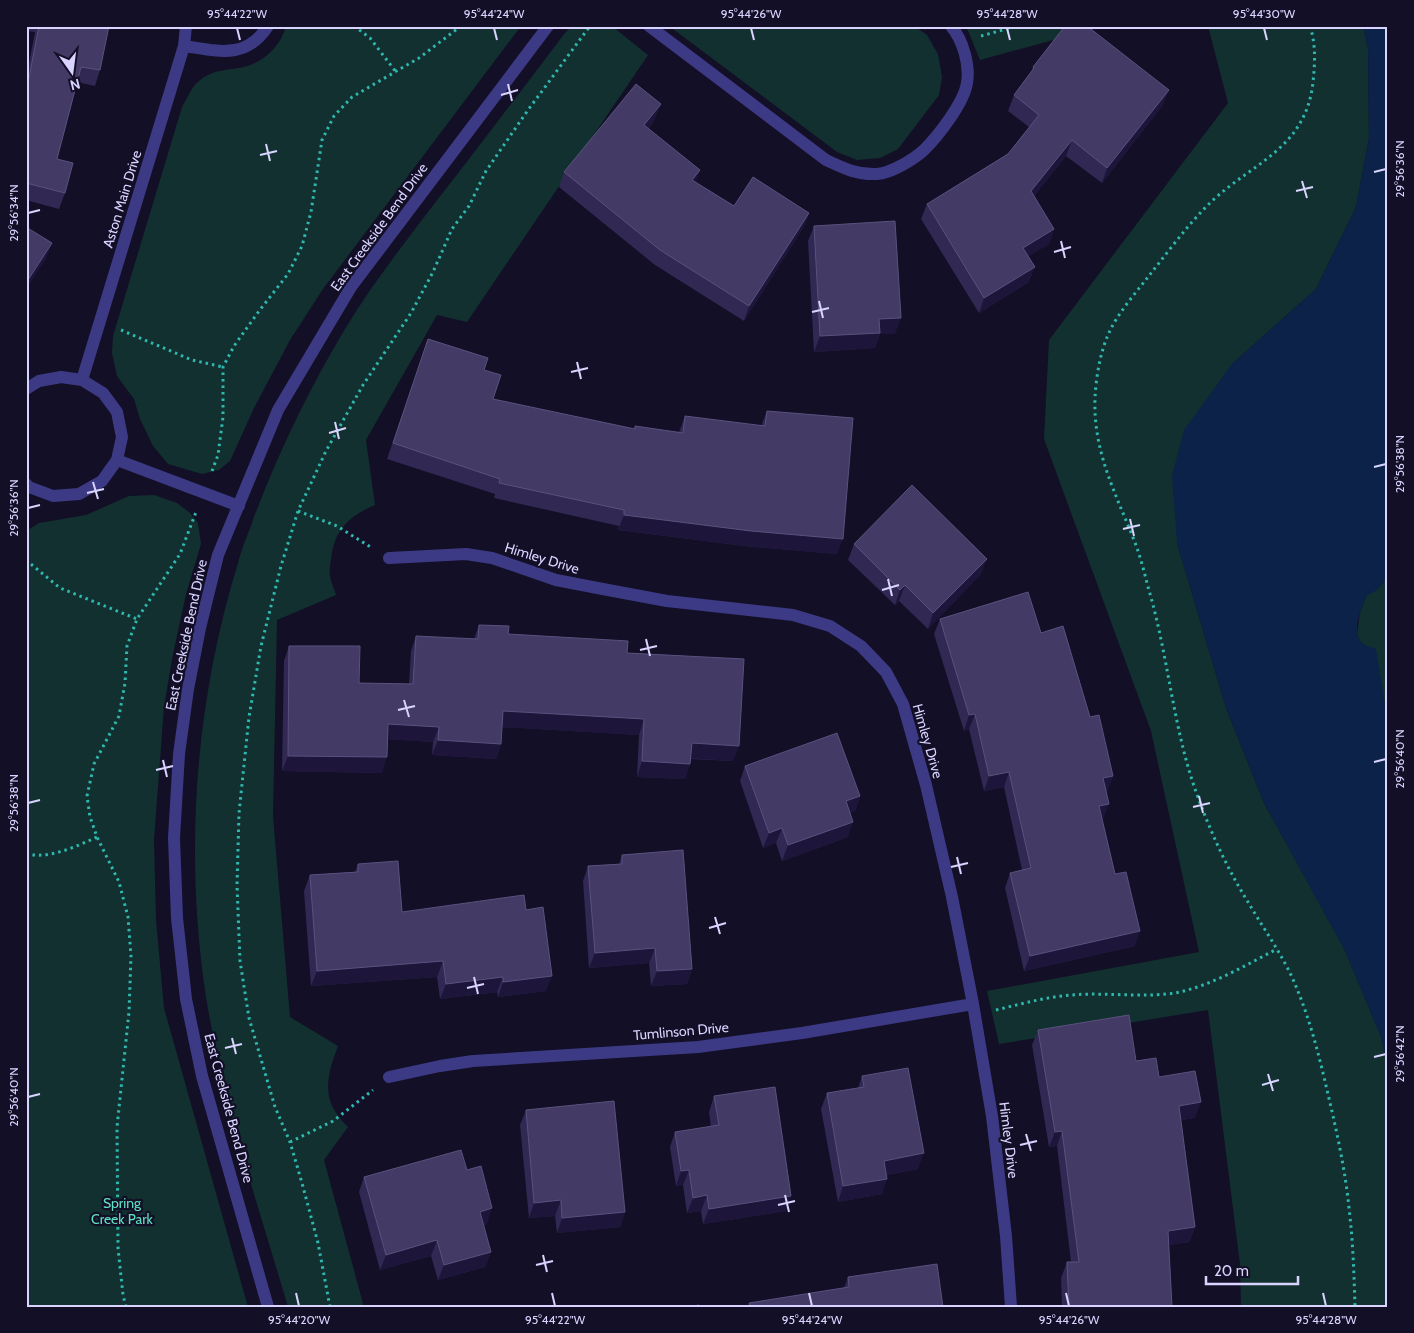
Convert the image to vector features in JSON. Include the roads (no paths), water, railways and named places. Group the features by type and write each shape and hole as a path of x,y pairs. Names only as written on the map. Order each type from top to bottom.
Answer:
{"street":[{"name":"Aston Main Drive","path":"82,380 184,46 186,26"},
{"path":"184,46 224,52 250,46 268,26"},
{"name":"East Creekside Bend Drive","path":"268,1307 202,1076 186,999 176,909 174,838 179,754 188,689 200,628 218,555 278,410 351,287 548,26"},
{"path":"649,26 826,160 852,172 878,174 903,166 923,150 958,108 967,84 966,57 956,32 950,26"},
{"path":"26,390 39,381 61,377 82,380 103,393 117,412 122,437 117,460 102,481 79,494 53,496 27,487"},
{"path":"117,460 239,506"},
{"name":"Himley Drive","path":"389,558 466,554 492,558 556,580 617,592 667,601 793,615 830,626 860,646 886,672 903,704 926,785 952,897 974,1009 992,1116 1006,1236 1011,1307"},
{"name":"Tumlinson Drive","path":"389,1077 474,1061 698,1047 974,1009"}],"water":[{"path":"1363,26 1388,26 1388,565 1383,584 1377,590 1367,595 1358,618 1357,632 1361,642 1376,649 1388,723 1388,1070 1382,1039 1344,949 1264,803 1226,708 1177,543 1172,476 1184,430 1232,364 1316,289 1356,207 1369,138 1368,48"}],"park label":[{"name":"Spring Creek Park","path":"122,1212"}]}
